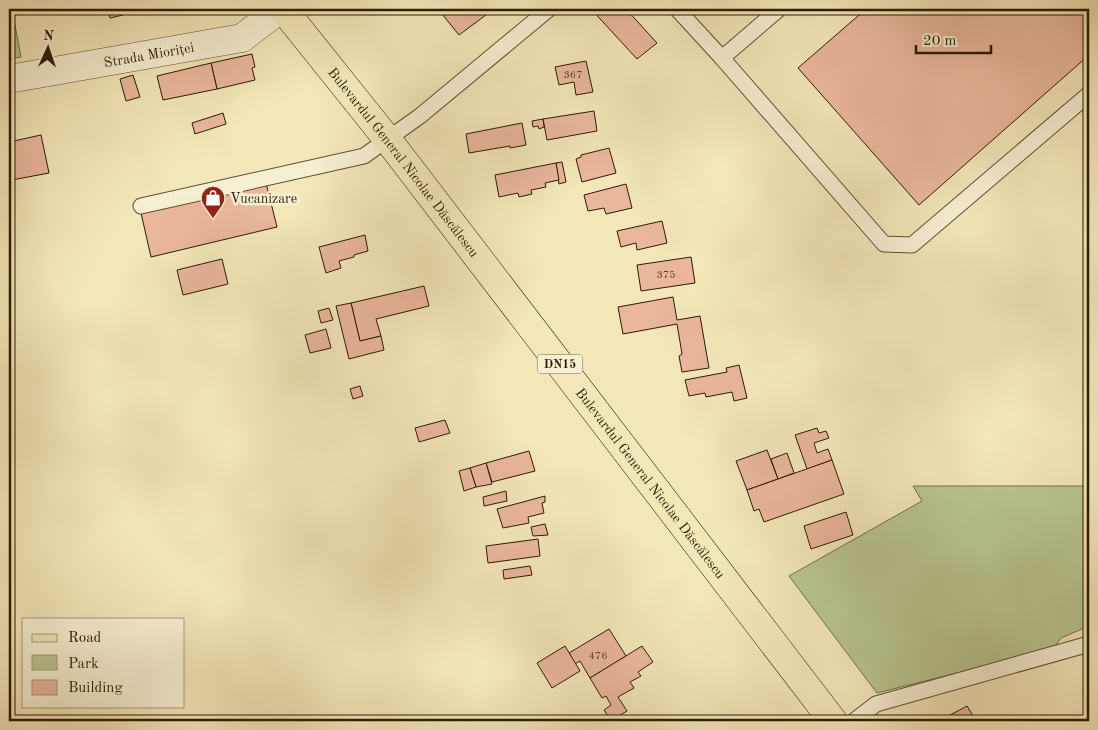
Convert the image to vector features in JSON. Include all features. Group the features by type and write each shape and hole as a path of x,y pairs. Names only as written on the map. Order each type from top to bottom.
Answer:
{"main road":[{"name":"Bulevardul General Nicolae Dăscălescu","path":"282,9 388,140 834,721"}],"street":[{"name":"Strada Mioriței","path":"9,79 242,38 282,9"}],"lane":[{"path":"141,206 364,156 420,116 549,9"},
{"path":"677,9 884,244 912,245 1089,94"},
{"path":"722,58 779,9"},
{"path":"854,721 876,704 1089,644"}],"green space":[{"path":"9,9 12,9 21,57 9,59"},
{"path":"913,486 1083,486 1089,495 1089,626 1061,638 1053,649 877,693 789,576 922,501"}],"building":[{"path":"108,9 144,9 144,10 110,18"},
{"path":"438,9 494,9 459,35"},
{"path":"591,9 626,9 657,43 637,59"},
{"path":"866,9 1089,9 1089,55 919,205 798,68"},
{"path":"252,54 255,67 252,68 255,80 217,89 211,63"},
{"path":"586,61 593,92 576,95 574,82 559,85 555,67"},
{"path":"211,63 217,89 163,100 157,76"},
{"path":"133,75 140,97 126,101 120,79"},
{"path":"594,111 597,131 547,140 543,119"},
{"path":"223,113 226,124 195,134 192,123"},
{"path":"543,119 544,127 539,129 538,126 533,127 532,121"},
{"path":"522,123 526,145 469,153 466,134"},
{"path":"41,135 49,173 12,180 9,166 9,142"},
{"path":"609,148 616,173 582,182 576,159 581,157 581,155"},
{"path":"562,162 566,182 559,184 556,163"},
{"path":"556,163 559,180 545,183 546,187 531,190 532,194 519,197 518,193 499,197 495,175"},
{"path":"266,183 277,227 151,257 141,213"},
{"path":"626,184 632,208 606,214 604,208 588,211 584,195"},
{"path":"662,221 667,243 637,250 636,243 621,247 617,231"},
{"path":"365,235 368,251 339,261 341,268 326,273 319,247"},
{"path":"691,257 695,283 641,291 637,265"},
{"path":"222,259 228,284 183,295 177,270"},
{"path":"424,286 429,306 376,319 381,336 360,341 351,303"},
{"path":"673,297 677,320 700,316 709,368 682,372 679,356 682,354 677,324 623,334 618,307"},
{"path":"351,303 360,341 381,336 384,350 349,359 336,306"},
{"path":"329,308 333,320 321,323 318,311"},
{"path":"326,329 331,348 310,353 305,335"},
{"path":"739,365 747,398 734,401 732,392 706,397 705,393 689,396 685,380 727,372 726,368"},
{"path":"360,386 363,396 353,399 350,389"},
{"path":"445,420 450,433 419,442 415,428"},
{"path":"817,428 819,433 826,431 829,438 814,443 817,453 828,449 832,460 807,469 795,435"},
{"path":"767,450 778,479 747,490 736,461"},
{"path":"529,451 535,471 492,482 486,463"},
{"path":"787,453 794,473 778,479 771,459"},
{"path":"832,460 844,494 764,522 759,509 754,511 747,490"},
{"path":"486,463 492,484 476,487 470,468"},
{"path":"470,468 476,487 464,491 459,471"},
{"path":"506,491 507,501 484,506 483,497"},
{"path":"545,496 545,502 542,503 544,513 528,517 529,523 503,528 497,509"},
{"path":"846,512 853,535 811,549 804,526"},
{"path":"545,524 548,535 533,536 531,527"},
{"path":"538,539 540,556 488,563 486,546"},
{"path":"530,566 532,575 504,579 503,570"},
{"path":"609,629 626,656 590,678 580,661 575,664 569,653"},
{"path":"565,646 580,671 552,688 537,663"},
{"path":"642,646 653,662 638,672 641,676 630,682 634,688 618,697 627,711 611,721 604,710 611,705 606,696 602,698 590,678"},
{"path":"967,706 976,721 939,721"}],"place":[{"name":"Vucanizare","path":"213,219"}]}
